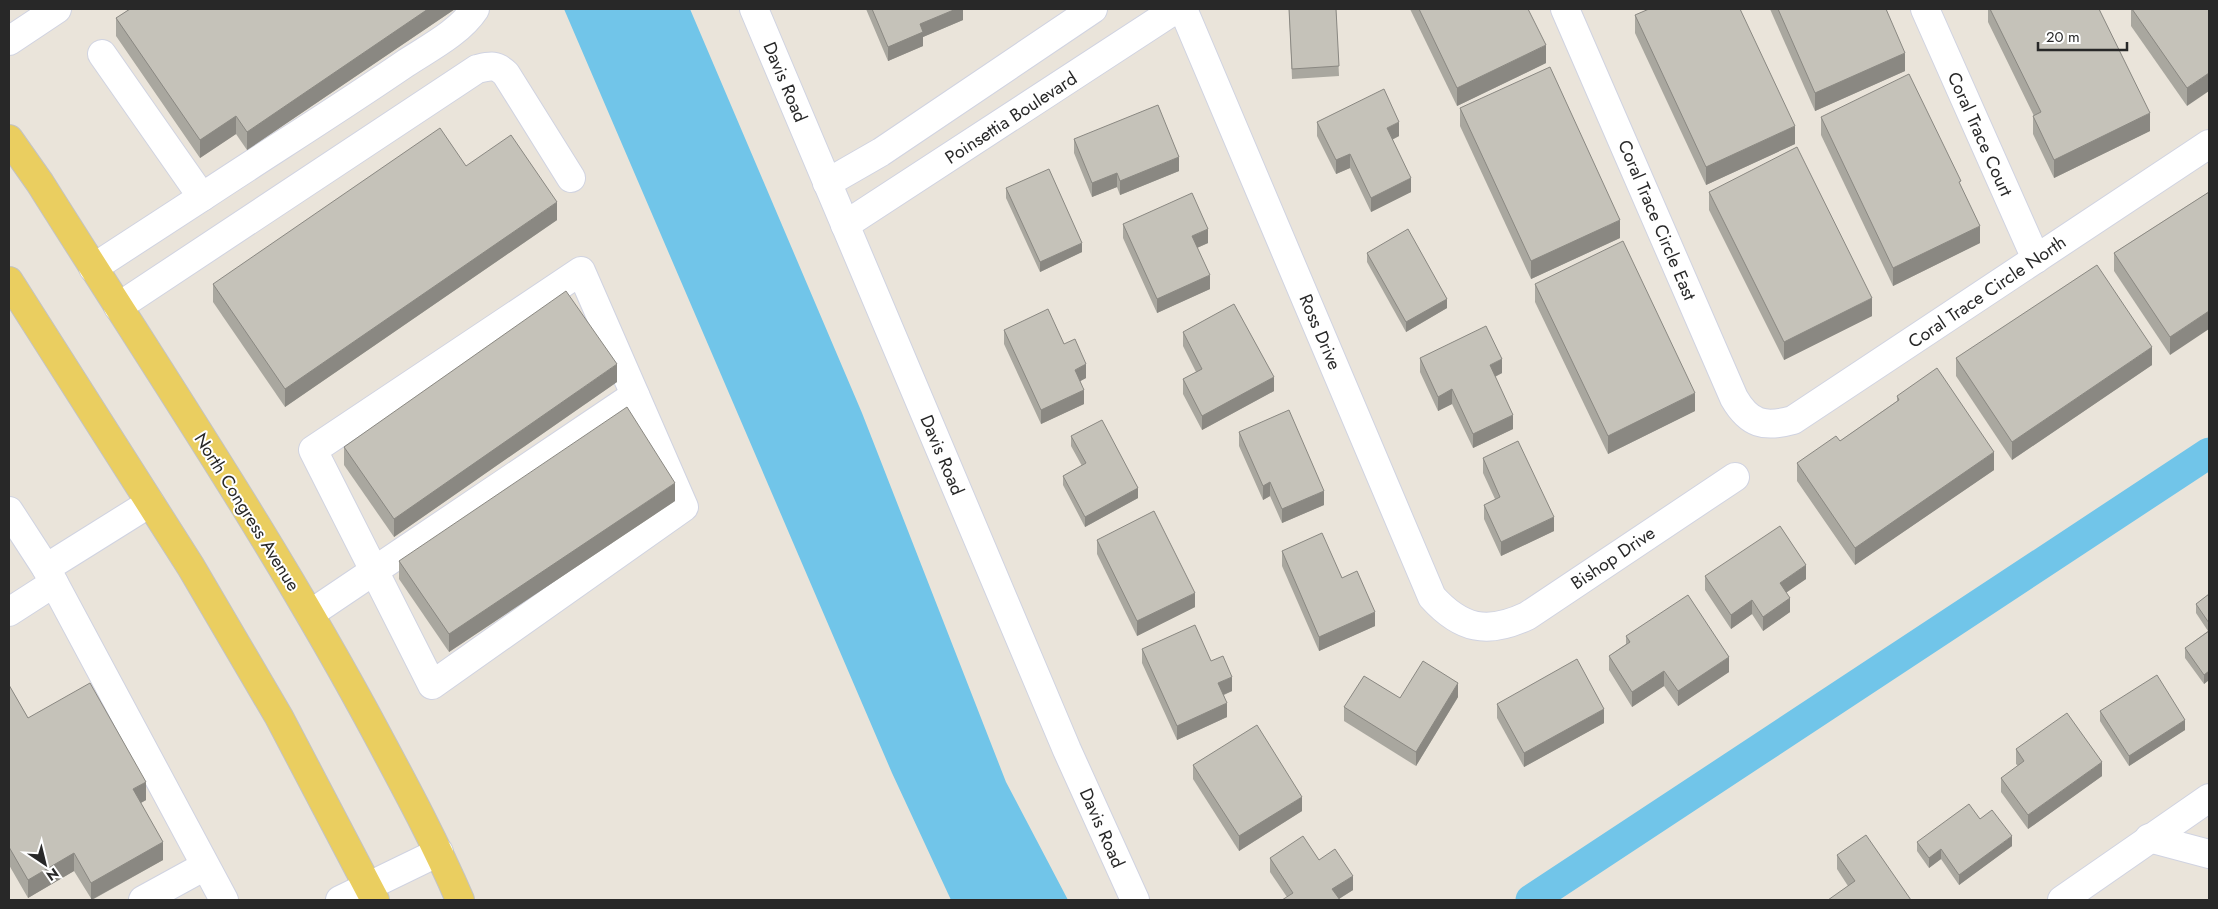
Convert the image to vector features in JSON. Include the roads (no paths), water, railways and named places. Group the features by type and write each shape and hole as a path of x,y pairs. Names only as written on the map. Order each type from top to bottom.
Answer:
{"main road":[{"name":"North Congress Avenue","path":"9,139 94,268 257,526 310,614 347,679 439,852 460,900"},
{"path":"9,281 191,567 279,717 372,893"}],"street":[{"path":"9,41 57,9"},
{"path":"94,268 437,42 458,26 474,9"},
{"name":"Davis Road","path":"754,9 1067,750 1135,900"},
{"path":"827,183 881,152 1093,9"},
{"name":"Poinsettia Boulevard","path":"845,225 1176,9"},
{"name":"Ross Drive","path":"1183,9 1432,597 1447,613 1465,623 1486,628"},
{"name":"Coral Trace Circle East","path":"1565,9 1734,398 1740,409 1759,423"},
{"name":"Coral Trace Court","path":"1925,9 2036,259"},
{"path":"102,54 202,197"},
{"path":"118,307 477,69 492,65 506,74 571,178"},
{"name":"Coral Trace Circle North","path":"1759,423 1778,424 1793,420 2209,144"},
{"path":"581,271 635,395 684,507 432,685 313,450 581,271"},
{"path":"310,614 635,395"},
{"name":"Bishop Drive","path":"1486,628 1508,625 1527,616 1735,477"},
{"path":"9,612 50,576 150,504"},
{"path":"9,511 50,576 224,900"},
{"path":"2062,900 2209,798"},
{"path":"2149,838 2209,854"},
{"path":"340,900 372,893 439,852"},
{"path":"143,900 205,866"}],"water":[{"path":"564,9 690,9 862,413 1006,782 1068,900 951,900 892,773"}],"waterway":[{"path":"1531,900 2209,453"}]}
